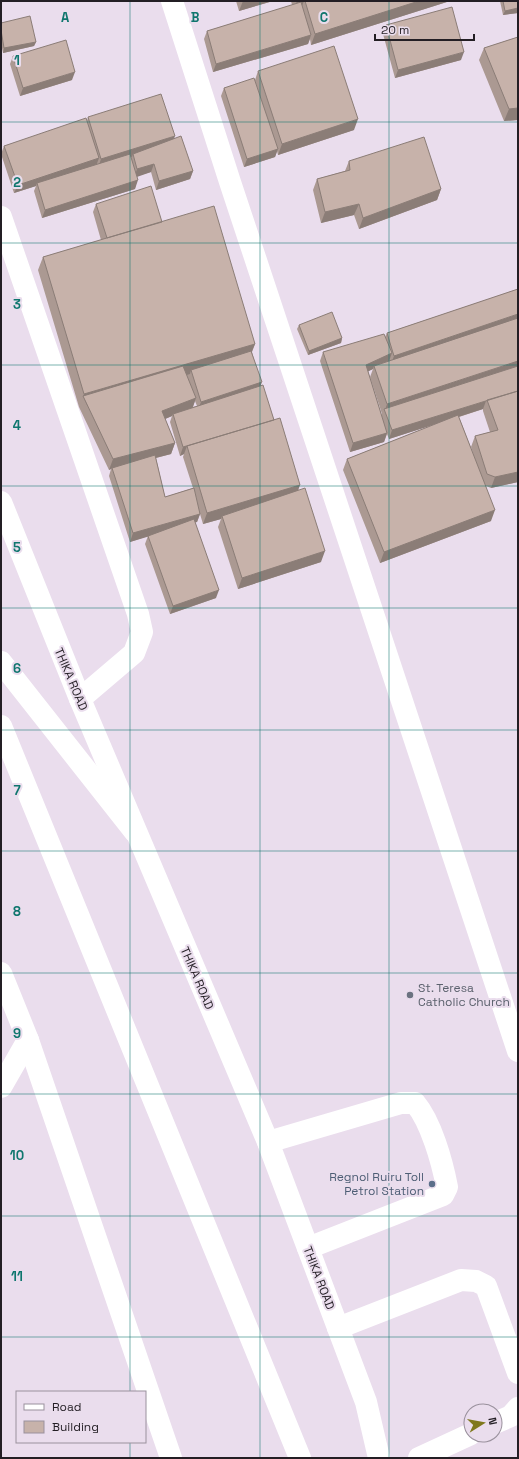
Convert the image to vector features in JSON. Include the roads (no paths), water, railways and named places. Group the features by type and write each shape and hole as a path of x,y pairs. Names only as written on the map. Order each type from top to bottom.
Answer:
{"main road":[{"path":"172,1 232,190 518,1051"},
{"path":"1,217 136,607 142,632 134,653 80,699"},
{"name":"THIKA ROAD","path":"1,502 135,832 268,1142 366,1402 379,1458"},
{"path":"1,662 135,832"},
{"path":"1,726 300,1458"},
{"path":"1,973 28,1040 171,1458"},
{"path":"1,1087 28,1040"},
{"path":"268,1142 401,1103 415,1103 424,1114 445,1175 447,1187 443,1195 308,1248"},
{"path":"338,1328 461,1280 476,1281 486,1286 518,1373"},
{"path":"503,1420 511,1416 518,1408"},
{"path":"418,1458 463,1438"}],"place":[{"name":"St. Teresa Catholic Church","path":"410,995"},
{"name":"Regnol Ruiru Toll Petrol Station","path":"432,1184"}]}
